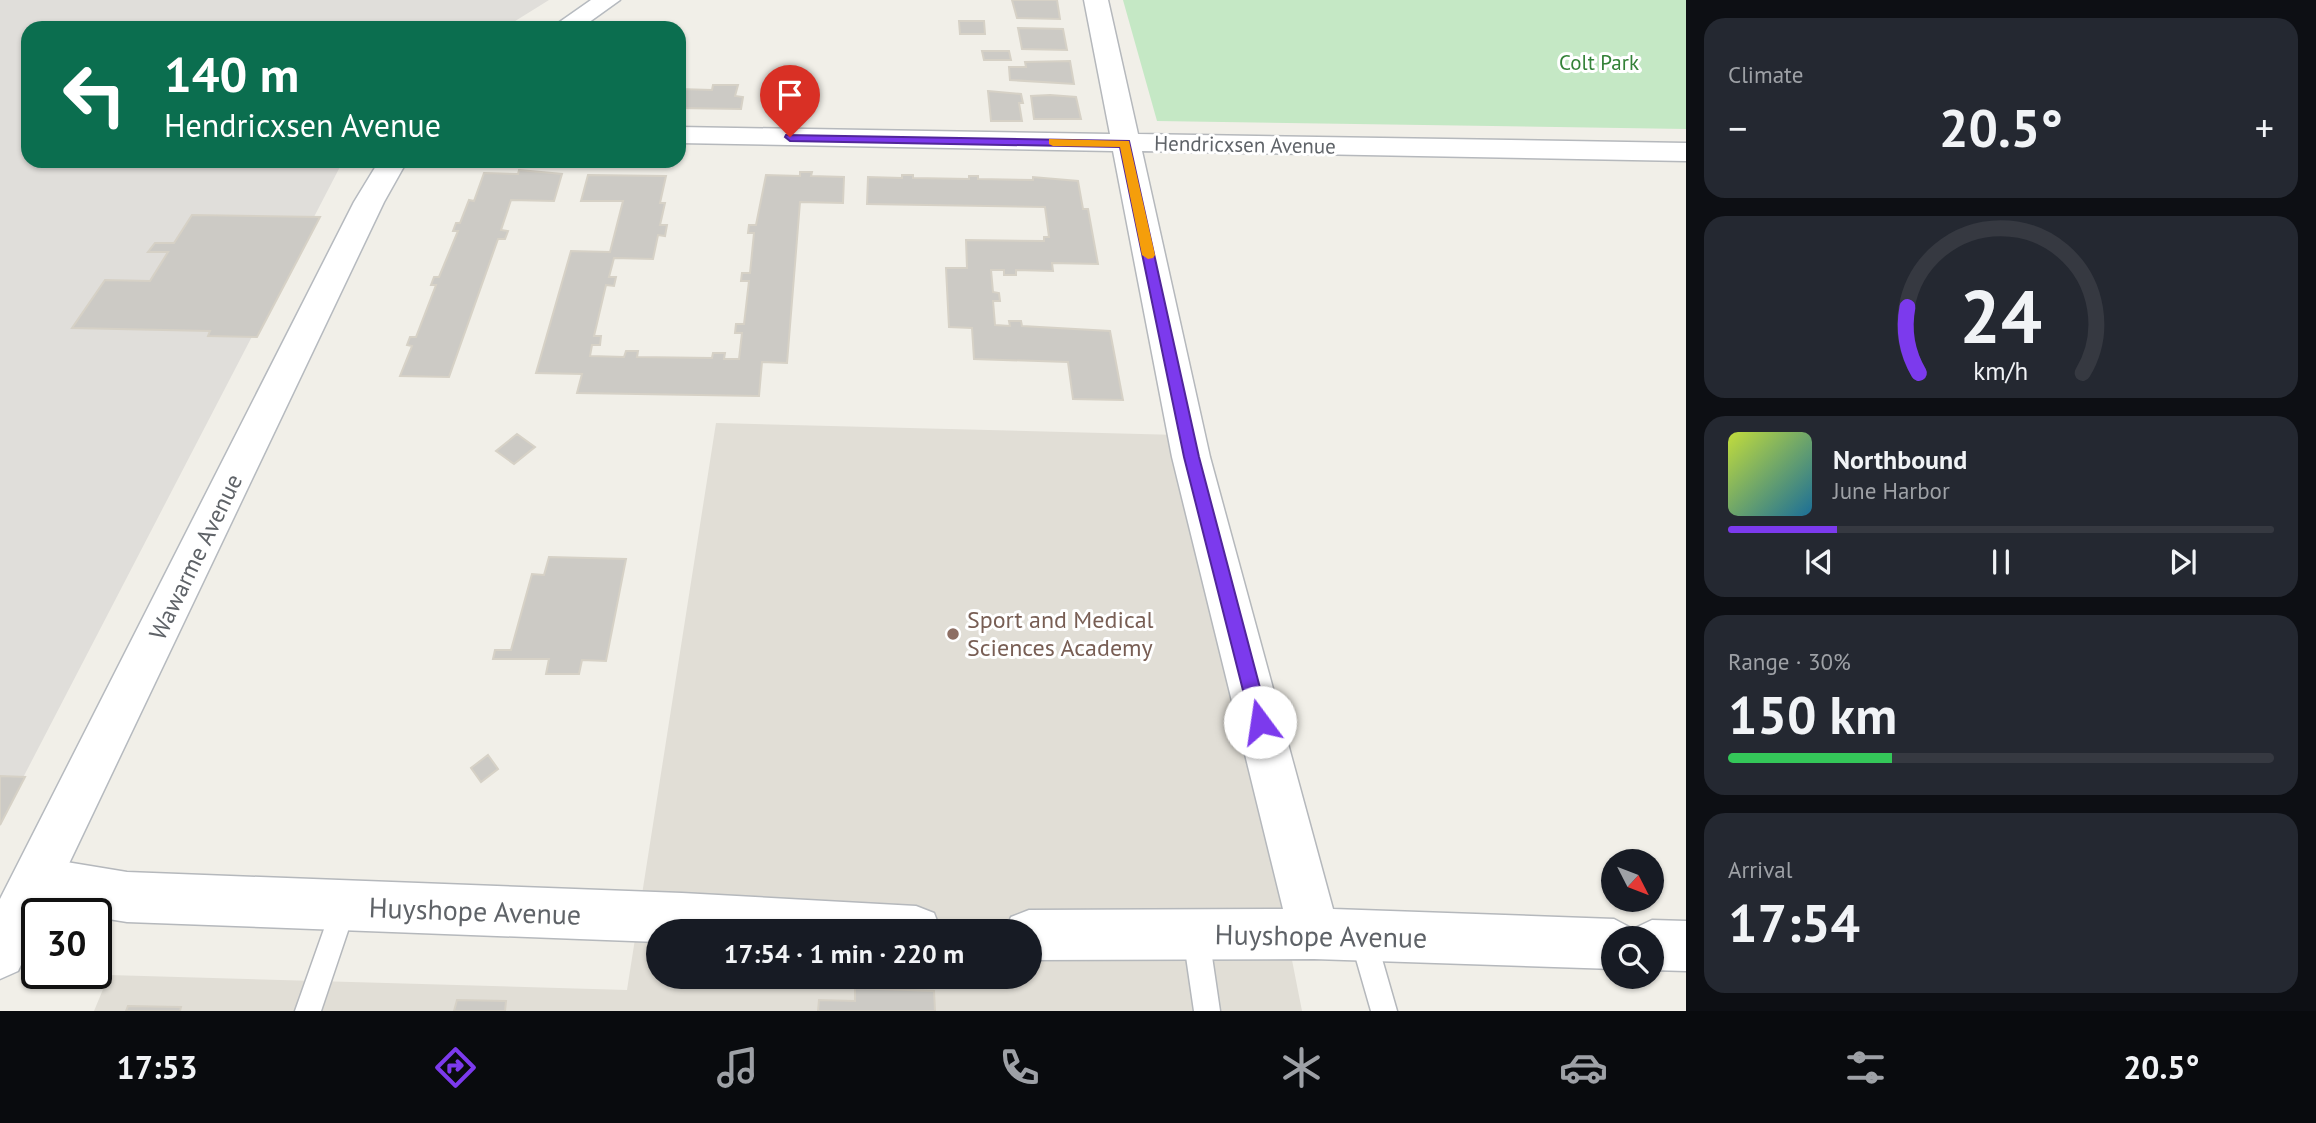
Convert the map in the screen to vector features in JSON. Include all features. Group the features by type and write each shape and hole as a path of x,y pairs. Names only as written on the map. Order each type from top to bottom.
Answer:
{"street":[{"path":"575,21 608,0"},
{"path":"1096,0 1191,457 1338,935"},
{"name":"Hendricxsen Avenue","path":"686,135 1686,152"},
{"name":"Wawarme Avenue","path":"0,953 374,192 389,168"},
{"name":"Huyshope Avenue","path":"36,882 127,897 700,919"},
{"name":"Huyshope Avenue","path":"1042,935 1338,935 1601,943"},
{"path":"1664,945 1686,946"}],"lane":[{"path":"308,1011 344,907"},
{"path":"1196,935 1207,1011"},
{"path":"1338,935 1384,1011"}],"shaded area":[{"path":"0,0 549,0 515,21 21,21 21,168 339,168 0,822"},
{"name":"Sport and Medical Sciences Academy","path":"716,423 1179,435 1267,833 1302,1011 94,1011 103,989 112,989 112,975 627,990"}],"green space":[{"name":"Colt Park","path":"1123,0 1686,0 1686,129 1157,121"}],"building":[{"path":"1012,0 1057,0 1060,19 1017,18"},
{"path":"959,21 984,21 985,34 960,34"},
{"path":"1018,28 1063,29 1067,50 1022,49"},
{"path":"982,51 1009,51 1011,60 984,60"},
{"path":"1070,61 1074,84 1010,80 1009,67 1026,67 1025,62"},
{"path":"713,85 738,85 735,96 743,97 741,109 686,108 686,89 712,90"},
{"path":"988,91 1021,94 1023,103 1019,103 1022,121 991,121"},
{"path":"1031,96 1076,97 1081,119 1034,119"},
{"path":"519,170 562,174 554,201 511,200 501,230 508,231 505,239 498,239 449,377 400,376 412,346 407,345 410,337 416,337 436,285 431,285 434,277 439,277 458,231 453,231 456,223 460,223 469,200 474,201 484,173 518,174"},
{"path":"800,172 812,172 811,176 844,177 843,203 800,202 787,363 762,362 759,396 577,393 582,374 536,373 571,251 610,252 623,201 581,201 588,175 666,176 660,203 665,203 660,225 667,225 665,236 658,235 653,259 614,258 609,277 616,277 614,286 606,285 594,336 601,336 600,345 592,345 590,356 624,357 626,351 638,351 637,357 712,358 713,353 725,353 724,359 739,359 742,333 735,333 736,324 744,324 749,281 741,281 742,273 750,273 754,233 748,233 749,225 756,225 766,175 800,176"},
{"path":"902,175 913,175 913,178 969,179 969,176 978,176 978,179 1033,180 1033,177 1078,181 1083,209 1088,209 1098,264 1052,263 1053,271 1016,270 1016,275 1004,275 1004,270 991,270 993,292 999,293 1000,301 993,301 995,325 1010,326 1009,321 1021,321 1022,326 1110,331 1123,400 1073,399 1068,362 974,359 972,328 949,327 946,268 967,268 966,240 1044,241 1044,237 1049,237 1045,207 867,204 868,177 902,178"},
{"path":"192,215 320,217 257,337 208,336 210,331 72,328 105,280 150,281 168,252 148,252 155,243 174,243"},
{"path":"517,434 535,447 514,464 496,451"},
{"path":"549,557 626,559 606,661 582,660 579,674 546,674 549,659 493,659 495,650 511,650 532,574 544,575"},
{"path":"488,755 498,769 481,782 471,768"},
{"path":"0,776 25,777 0,825"},
{"path":"855,989 934,991 935,1011 818,1011 819,1000 855,1001"},
{"path":"457,1000 506,1001 505,1011 454,1011"},
{"path":"128,1006 181,1007 180,1011 126,1011"}],"slow traffic":[{"path":"1053,142 1125,143 1148,255"}],"place":[{"name":"Sport and Medical Sciences Academy","path":"953,634"}],"route":[{"path":"790,137 1125,143 1191,457 1260,722"}]}
